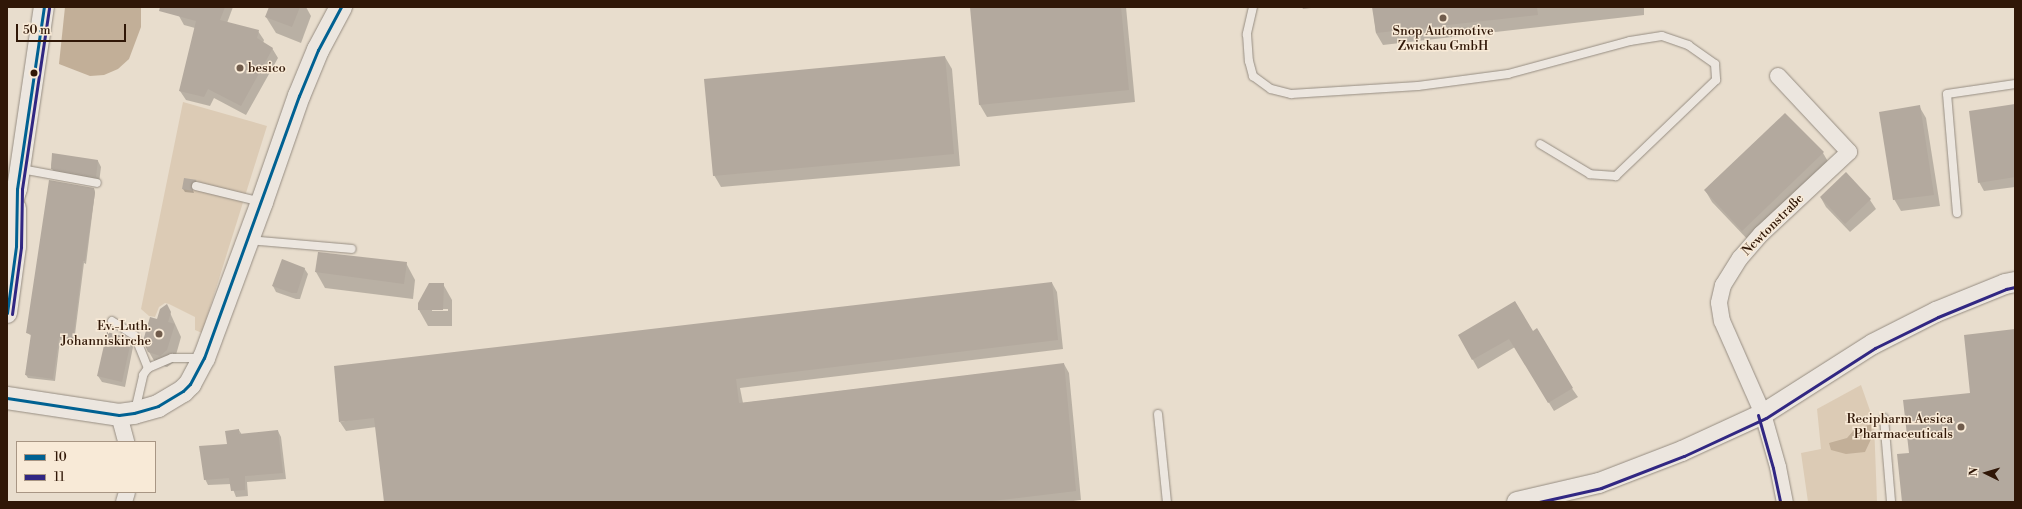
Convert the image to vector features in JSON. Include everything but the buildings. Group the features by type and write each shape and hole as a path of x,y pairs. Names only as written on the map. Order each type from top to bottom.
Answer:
{"main road":[{"path":"7,398 126,414 158,406 183,391 190,384 204,358 262,202 299,96 318,50 341,7"}],"street":[{"path":"7,223 12,188 20,169 44,7"},
{"name":"Newtonstraße","path":"1778,76 1849,152 1761,234 1740,258 1723,284 1719,303 1722,321 1763,414 1778,467 1785,502"},
{"path":"7,313 16,246 12,188"},
{"path":"1517,502 1599,483 1682,451 1763,414 1873,344 1936,312 2005,284 2015,282"},
{"path":"126,414 126,441"}],"lane":[{"path":"1253,7 1247,34 1249,61 1254,76 1271,89 1291,94 1418,86 1508,74 1630,41 1662,36 1688,45 1715,64 1716,80 1616,176 1590,174 1540,144"},
{"path":"1957,213 1947,94 2015,84"},
{"path":"20,169 97,183"},
{"path":"196,186 262,202"},
{"path":"248,240 352,249"},
{"path":"112,321 135,336 148,368"},
{"path":"126,414 143,375 148,368 172,358 204,358"},
{"path":"1158,414 1167,502"},
{"path":"1884,418 1891,502"}],"shaded area":[{"path":"65,7 141,7 141,27 129,59 118,69 104,75 90,76 59,64"},
{"path":"183,102 267,126 202,333 195,330 195,317 169,304 165,303 159,307 155,317 149,316 141,309"},
{"path":"1861,385 1874,422 1877,502 1808,502 1801,453 1821,449 1817,409"},
{"path":"1871,424 1872,437 1865,452 1846,454 1831,450 1829,443 1847,438 1854,430"}],"transit line":[{"name":"10","path":"7,313 16,246 17,189 44,7"},
{"name":"10","path":"7,398 119,415 134,413 158,406 183,391 190,384 204,358 299,96 318,50 341,7"},
{"name":"11","path":"12,314 21,247 22,189 49,8"},
{"name":"11","path":"1539,502 1601,488 1684,456 1766,418 1875,348 1938,317 2006,289 2015,287"},
{"name":"11","path":"1758,415 1773,468 1780,502"}],"place":[{"name":"Snop Automotive Zwickau GmbH","path":"1443,18"},
{"name":"besico","path":"240,68"},
{"name":"Ev.-Luth. Johanniskirche","path":"159,334"},
{"name":"Recipharm Aesica Pharmaceuticals","path":"1961,427"}]}
